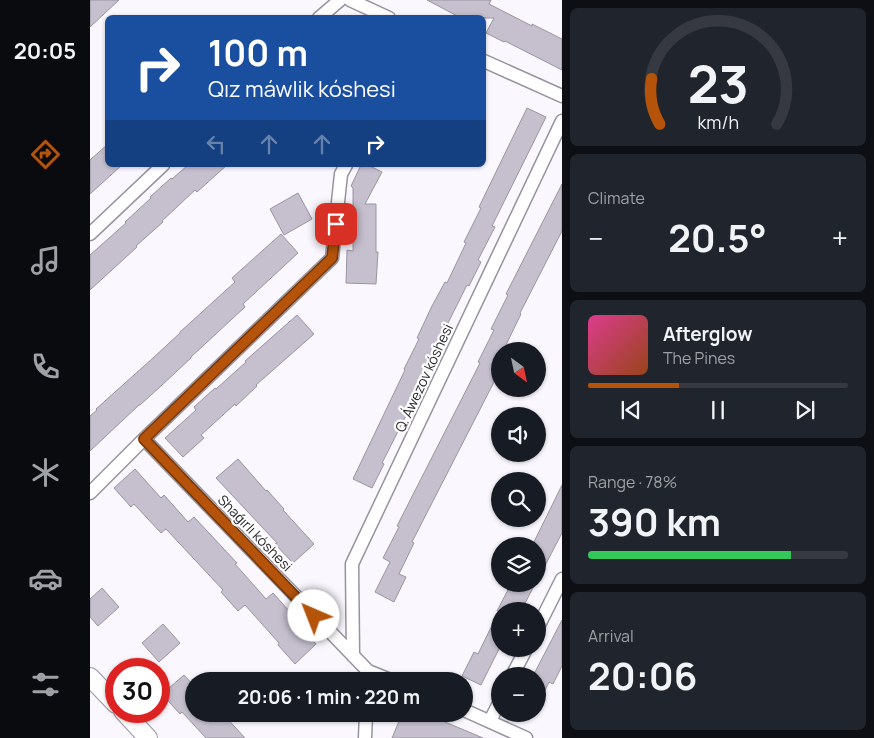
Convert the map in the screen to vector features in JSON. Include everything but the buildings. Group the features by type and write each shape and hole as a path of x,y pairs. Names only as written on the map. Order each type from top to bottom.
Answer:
{"main road":[{"path":"90,677 105,693"},
{"path":"134,723 148,738"}],"street":[{"path":"322,15 340,0"},
{"path":"350,0 382,15"},
{"path":"486,62 562,96"},
{"name":"Q. Áwezov kóshesi","path":"353,656 352,564 562,121"},
{"path":"90,234 161,167"},
{"path":"90,492 332,258 342,174 345,167"},
{"name":"Shaǵırlı kóshesi","path":"144,439 353,656 365,672"},
{"path":"546,611 562,580"},
{"path":"473,714 526,738"},
{"path":"366,722 366,738"}],"route":[{"path":"314,616 144,439 332,258 336,224"}]}
